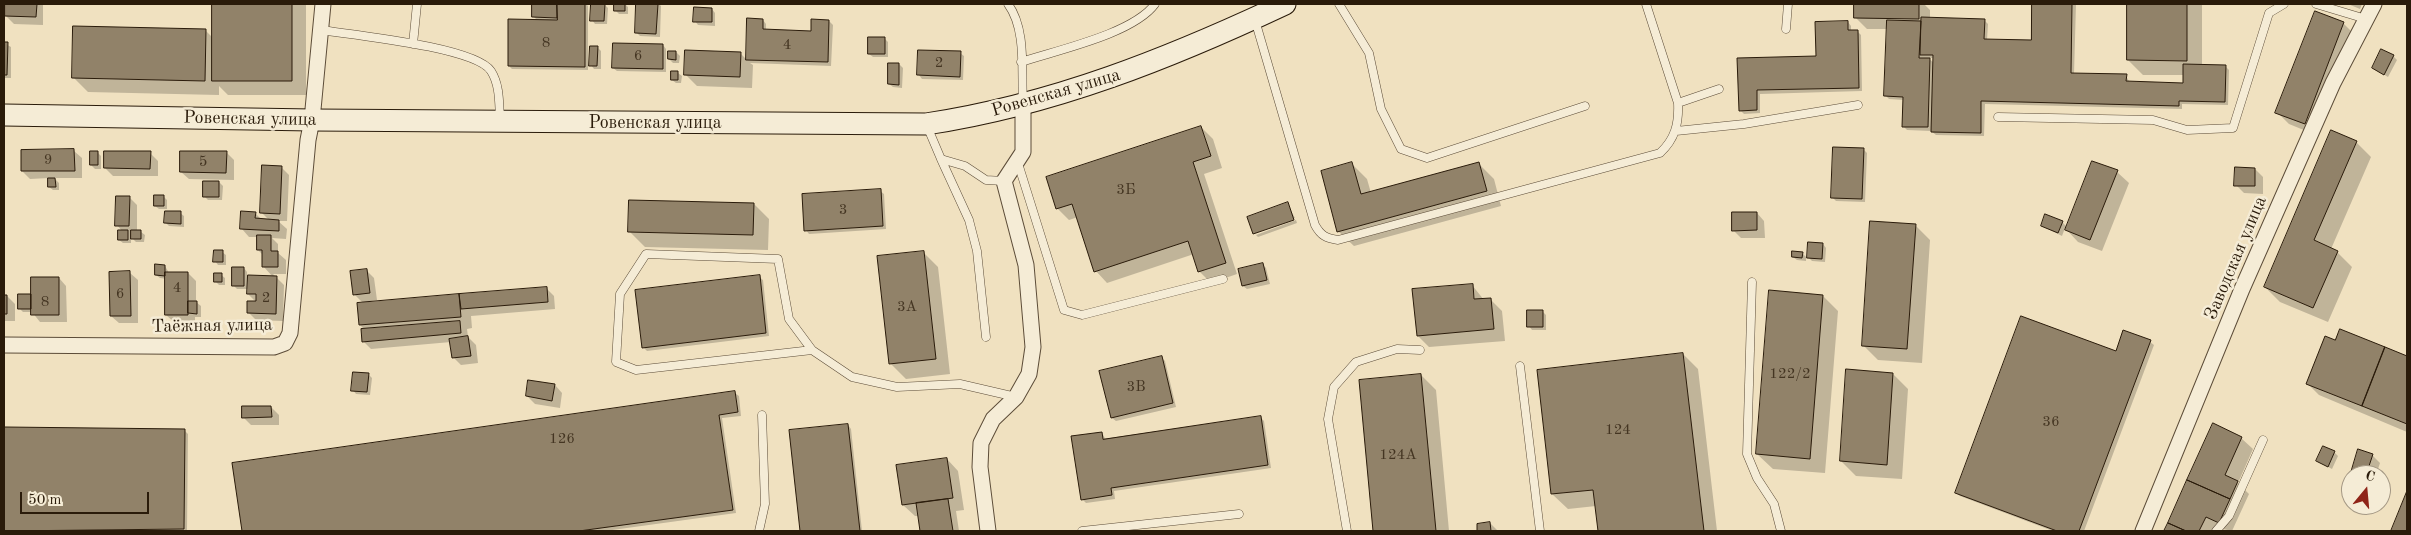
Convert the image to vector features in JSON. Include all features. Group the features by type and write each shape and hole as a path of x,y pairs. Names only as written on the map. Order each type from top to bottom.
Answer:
{"main road":[{"name":"Ровенская улица","path":"4,115 500,122 926,124 1023,105 1127,72 1285,4"}],"street":[{"name":"Таёжная улица","path":"4,345 274,347 285,343 290,333 323,4"},
{"name":"Заводская улица","path":"2144,531 2242,289 2333,83 2374,4"},
{"path":"988,531 980,467 981,443 993,419 1016,397 1029,374 1033,347 1026,265 1004,182 1023,152 1023,105"}],"lane":[{"path":"413,44 417,4"},
{"path":"1008,4 1017,22 1023,105"},
{"path":"1021,62 1120,30 1142,18 1155,4"},
{"path":"1339,4 1369,53 1381,108 1402,149 1427,158 1586,106"},
{"path":"1254,18 1315,224 1319,234 1338,240 1660,153 1670,144 1676,131 1679,118 1678,103 1646,4"},
{"path":"1786,29 1788,4"},
{"path":"1998,117 2152,120 2187,130 2233,128 2269,13 2284,4"},
{"path":"2316,4 2366,19"},
{"path":"321,30 413,44 478,60 490,69 498,90 500,122"},
{"path":"1678,103 1719,89"},
{"path":"1676,131 1744,124 1858,105"},
{"path":"926,124 969,220 977,251 986,337"},
{"path":"941,159 965,166 986,180 1004,182"},
{"path":"1017,160 1064,310 1082,314 1223,280"},
{"path":"812,350 636,370 616,362 620,294 646,254 778,259 789,319 812,350 852,377 897,387 960,384 1016,397"},
{"path":"1752,282 1747,454 1757,478 1774,504 1781,531"},
{"path":"1347,531 1328,419 1334,387 1356,362 1396,349 1420,350"},
{"path":"1520,366 1540,531"},
{"path":"759,531 765,504 762,415"},
{"path":"2216,531 2229,516 2263,440"},
{"path":"1082,531 1239,514"}],"building":[{"path":"5,4 37,4 36,17 5,16"},
{"path":"212,4 292,4 292,81 212,81"},
{"path":"532,4 557,4 557,18 532,17"},
{"path":"557,4 585,4 585,67 508,66 508,19 557,20"},
{"path":"591,4 605,4 604,21 590,21"},
{"path":"614,4 625,4 625,11 614,11"},
{"path":"636,4 658,4 656,34 635,33"},
{"path":"1854,4 1919,4 1919,19 1854,18"},
{"path":"2032,4 2072,4 2071,73 2127,74 2126,81 2183,83 2183,64 2226,65 2225,102 2179,101 2179,106 1981,101 1981,133 1931,132 1933,55 1920,55 1921,17 1985,19 1984,39 2031,40"},
{"path":"2127,4 2187,4 2187,61 2127,60"},
{"path":"694,7 712,8 712,22 693,22"},
{"path":"2315,11 2344,22 2305,124 2275,113"},
{"path":"747,18 763,19 763,29 811,31 811,19 829,20 828,62 746,60"},
{"path":"1887,20 1921,21 1919,58 1930,58 1928,127 1902,127 1903,97 1884,96"},
{"path":"1848,21 1848,30 1858,30 1859,88 1757,90 1757,110 1739,111 1737,58 1816,56 1815,22"},
{"path":"73,26 206,29 205,81 72,78"},
{"path":"868,37 885,37 885,54 868,54"},
{"path":"4,42 8,42 7,75 4,75"},
{"path":"613,43 663,44 663,69 612,68"},
{"path":"590,46 598,46 597,66 589,66"},
{"path":"2381,49 2394,55 2384,75 2372,68"},
{"path":"685,50 741,52 740,77 684,75"},
{"path":"918,50 961,51 960,77 917,75"},
{"path":"668,51 676,51 676,60 668,59"},
{"path":"888,63 899,63 899,85 888,84"},
{"path":"671,71 678,71 678,80 671,80"},
{"path":"1201,126 1211,156 1193,162 1226,263 1198,272 1188,241 1094,272 1072,204 1056,209 1046,177"},
{"path":"2331,130 2357,141 2314,240 2338,251 2313,308 2264,287"},
{"path":"1833,147 1864,148 1862,199 1831,198"},
{"path":"74,149 75,171 21,171 21,150"},
{"path":"90,151 98,151 98,165 90,165"},
{"path":"104,151 151,151 150,169 104,168"},
{"path":"180,151 227,151 226,173 180,172"},
{"path":"2092,161 2118,170 2090,240 2065,230"},
{"path":"1352,162 1361,194 1479,162 1487,191 1337,232 1321,171"},
{"path":"262,165 282,166 280,214 260,213"},
{"path":"2235,167 2255,168 2255,186 2234,186"},
{"path":"48,178 55,178 56,187 48,187"},
{"path":"203,181 219,181 219,197 203,197"},
{"path":"881,189 883,226 804,231 802,194"},
{"path":"154,195 164,195 164,206 154,206"},
{"path":"116,196 130,196 129,226 115,226"},
{"path":"629,200 754,203 753,235 628,232"},
{"path":"1288,202 1294,220 1253,234 1247,217"},
{"path":"165,211 181,211 181,224 164,223"},
{"path":"241,211 256,212 255,218 279,220 279,231 240,229"},
{"path":"1732,212 1757,212 1757,230 1732,231"},
{"path":"2045,214 2063,221 2058,233 2041,226"},
{"path":"1870,221 1916,224 1907,349 1862,346"},
{"path":"118,230 128,230 128,240 118,240"},
{"path":"131,230 141,230 141,239 131,239"},
{"path":"257,235 271,235 271,251 278,251 278,267 262,267 262,250 257,250"},
{"path":"1808,242 1823,243 1822,259 1807,258"},
{"path":"214,250 223,250 223,262 213,262"},
{"path":"924,251 936,359 889,364 877,256"},
{"path":"1792,251 1803,252 1802,258 1792,257"},
{"path":"1263,263 1267,280 1242,286 1238,269"},
{"path":"155,264 165,265 165,276 155,275"},
{"path":"232,267 244,267 244,286 232,286"},
{"path":"367,269 370,293 353,295 350,271"},
{"path":"130,271 131,316 110,316 109,272"},
{"path":"165,272 188,272 188,315 165,315"},
{"path":"214,273 222,273 222,282 214,282"},
{"path":"248,275 277,276 276,314 247,313 247,301 256,301 256,294 247,294"},
{"path":"760,275 766,333 642,348 635,290"},
{"path":"31,277 59,277 59,315 31,315"},
{"path":"1473,284 1474,299 1491,298 1494,329 1417,336 1412,289"},
{"path":"547,287 548,302 461,309 459,294"},
{"path":"1769,290 1823,295 1810,459 1756,454"},
{"path":"18,294 31,294 31,309 18,309"},
{"path":"459,294 461,317 359,325 357,303"},
{"path":"4,295 7,295 7,314 4,314"},
{"path":"188,301 197,301 197,314 188,313"},
{"path":"1527,310 1543,310 1543,327 1527,327"},
{"path":"2021,316 2116,351 2123,330 2151,340 2079,531 2057,531 1955,493"},
{"path":"460,321 461,333 362,342 361,329"},
{"path":"2340,329 2385,347 2362,406 2306,384 2325,336 2335,340"},
{"path":"468,336 471,356 452,358 449,339"},
{"path":"2385,347 2407,356 2407,424 2362,406"},
{"path":"1683,353 1704,531 1598,531 1593,490 1551,494 1537,370"},
{"path":"1162,356 1173,403 1111,418 1099,371"},
{"path":"1846,369 1893,373 1887,465 1840,461"},
{"path":"353,372 369,373 367,392 351,391"},
{"path":"1421,374 1436,531 1373,531 1359,380"},
{"path":"528,380 555,384 552,401 526,396"},
{"path":"735,391 738,412 719,415 733,510 579,531 242,531 232,463"},
{"path":"242,406 271,406 272,417 242,418"},
{"path":"1261,416 1268,465 1111,488 1112,495 1081,500 1071,436 1102,432 1103,439"},
{"path":"2213,423 2242,437 2225,475 2238,481 2230,499 2187,480"},
{"path":"848,424 860,531 800,531 789,430"},
{"path":"4,427 185,429 184,529 4,531"},
{"path":"2323,446 2335,451 2328,467 2316,461"},
{"path":"2358,449 2373,454 2369,465 2353,465"},
{"path":"947,458 953,498 902,505 896,465"},
{"path":"2187,480 2230,499 2219,523 2206,517 2199,531 2186,531 2168,523"},
{"path":"2407,491 2407,531 2391,531"},
{"path":"948,499 953,531 920,531 916,503"},
{"path":"1490,522 1491,531 1477,531 1477,524"},
{"path":"2168,523 2186,531 2164,531"}]}
